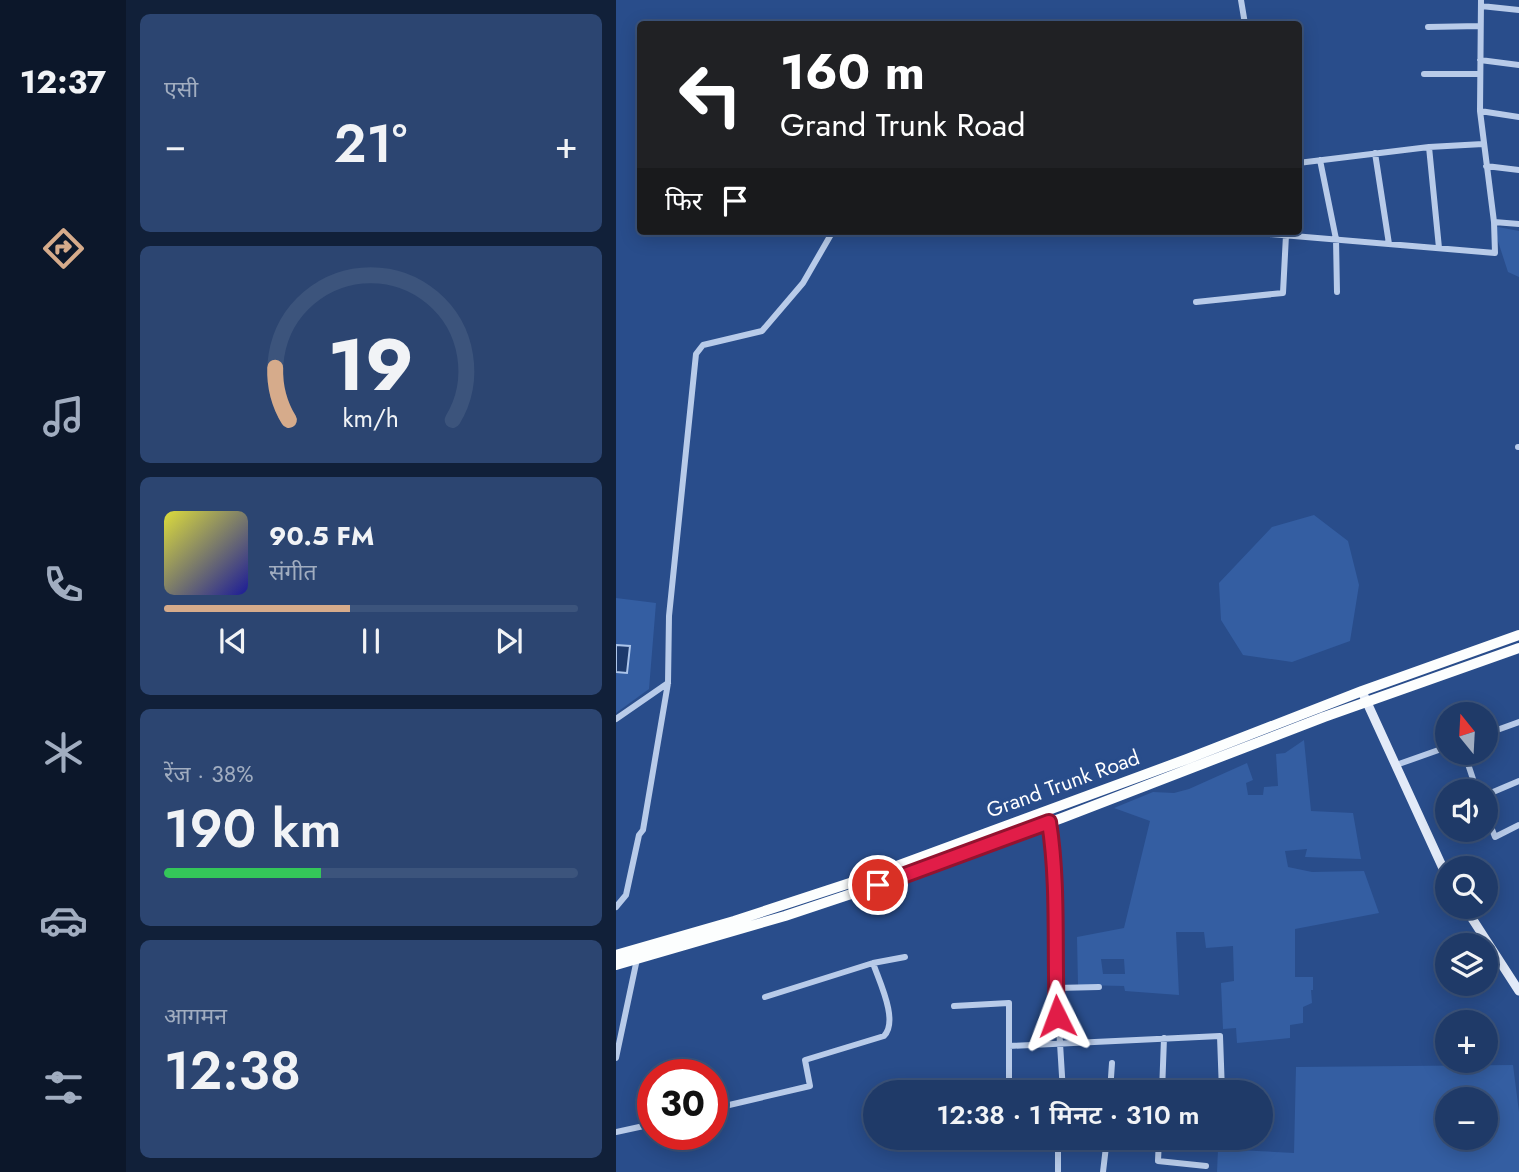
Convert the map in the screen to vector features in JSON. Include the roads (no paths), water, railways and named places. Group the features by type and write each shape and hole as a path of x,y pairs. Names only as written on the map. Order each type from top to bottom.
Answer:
{"highway":[{"name":"Grand Trunk Road","path":"616,965 785,916 1049,822 1519,635"},
{"name":"Grand Trunk Road","path":"616,956 856,881 1364,696 1519,649"}],"main road":[{"path":"1364,696 1437,856"},
{"path":"1472,919 1519,991"}],"street":[{"path":"1241,0 1244,21"},
{"path":"1196,302 1283,293 1286,235 1495,253 1494,222 1480,111 1481,3 1519,9"},
{"path":"1428,27 1480,26"},
{"path":"1480,60 1519,65"},
{"path":"1424,74 1480,74"},
{"path":"1480,111 1519,117"},
{"path":"1302,162 1429,146 1483,144"},
{"path":"1429,146 1439,248"},
{"path":"1375,153 1389,244"},
{"path":"1320,160 1336,239 1337,292"},
{"path":"1486,166 1519,170"},
{"path":"1494,222 1519,224"},
{"path":"616,907 626,895 639,835 643,830 668,683 669,616 696,354 703,345 762,331 803,283 831,235"},
{"path":"616,719 668,683"},
{"path":"1498,730 1519,722"},
{"path":"1396,765 1435,751"},
{"path":"1498,789 1519,781"},
{"path":"1049,822 1056,886 1054,946 1062,1080"},
{"path":"1498,836 1519,825"},
{"path":"765,997 873,963 905,957"},
{"path":"616,1058 637,959"},
{"path":"728,1106 810,1086 805,1060 884,1036 889,1031 890,1016 873,963"},
{"path":"1056,988 1099,987"},
{"path":"954,1006 1009,1003 1009,1080"},
{"path":"1009,1046 1220,1036 1222,1080"},
{"path":"1162,1080 1164,1038"},
{"path":"1111,1080 1112,1063"},
{"path":"616,1132 637,1127"},
{"path":"1058,1150 1058,1171"},
{"path":"1103,1172 1106,1150"},
{"path":"1158,1150 1158,1161 1206,1166"}]}
